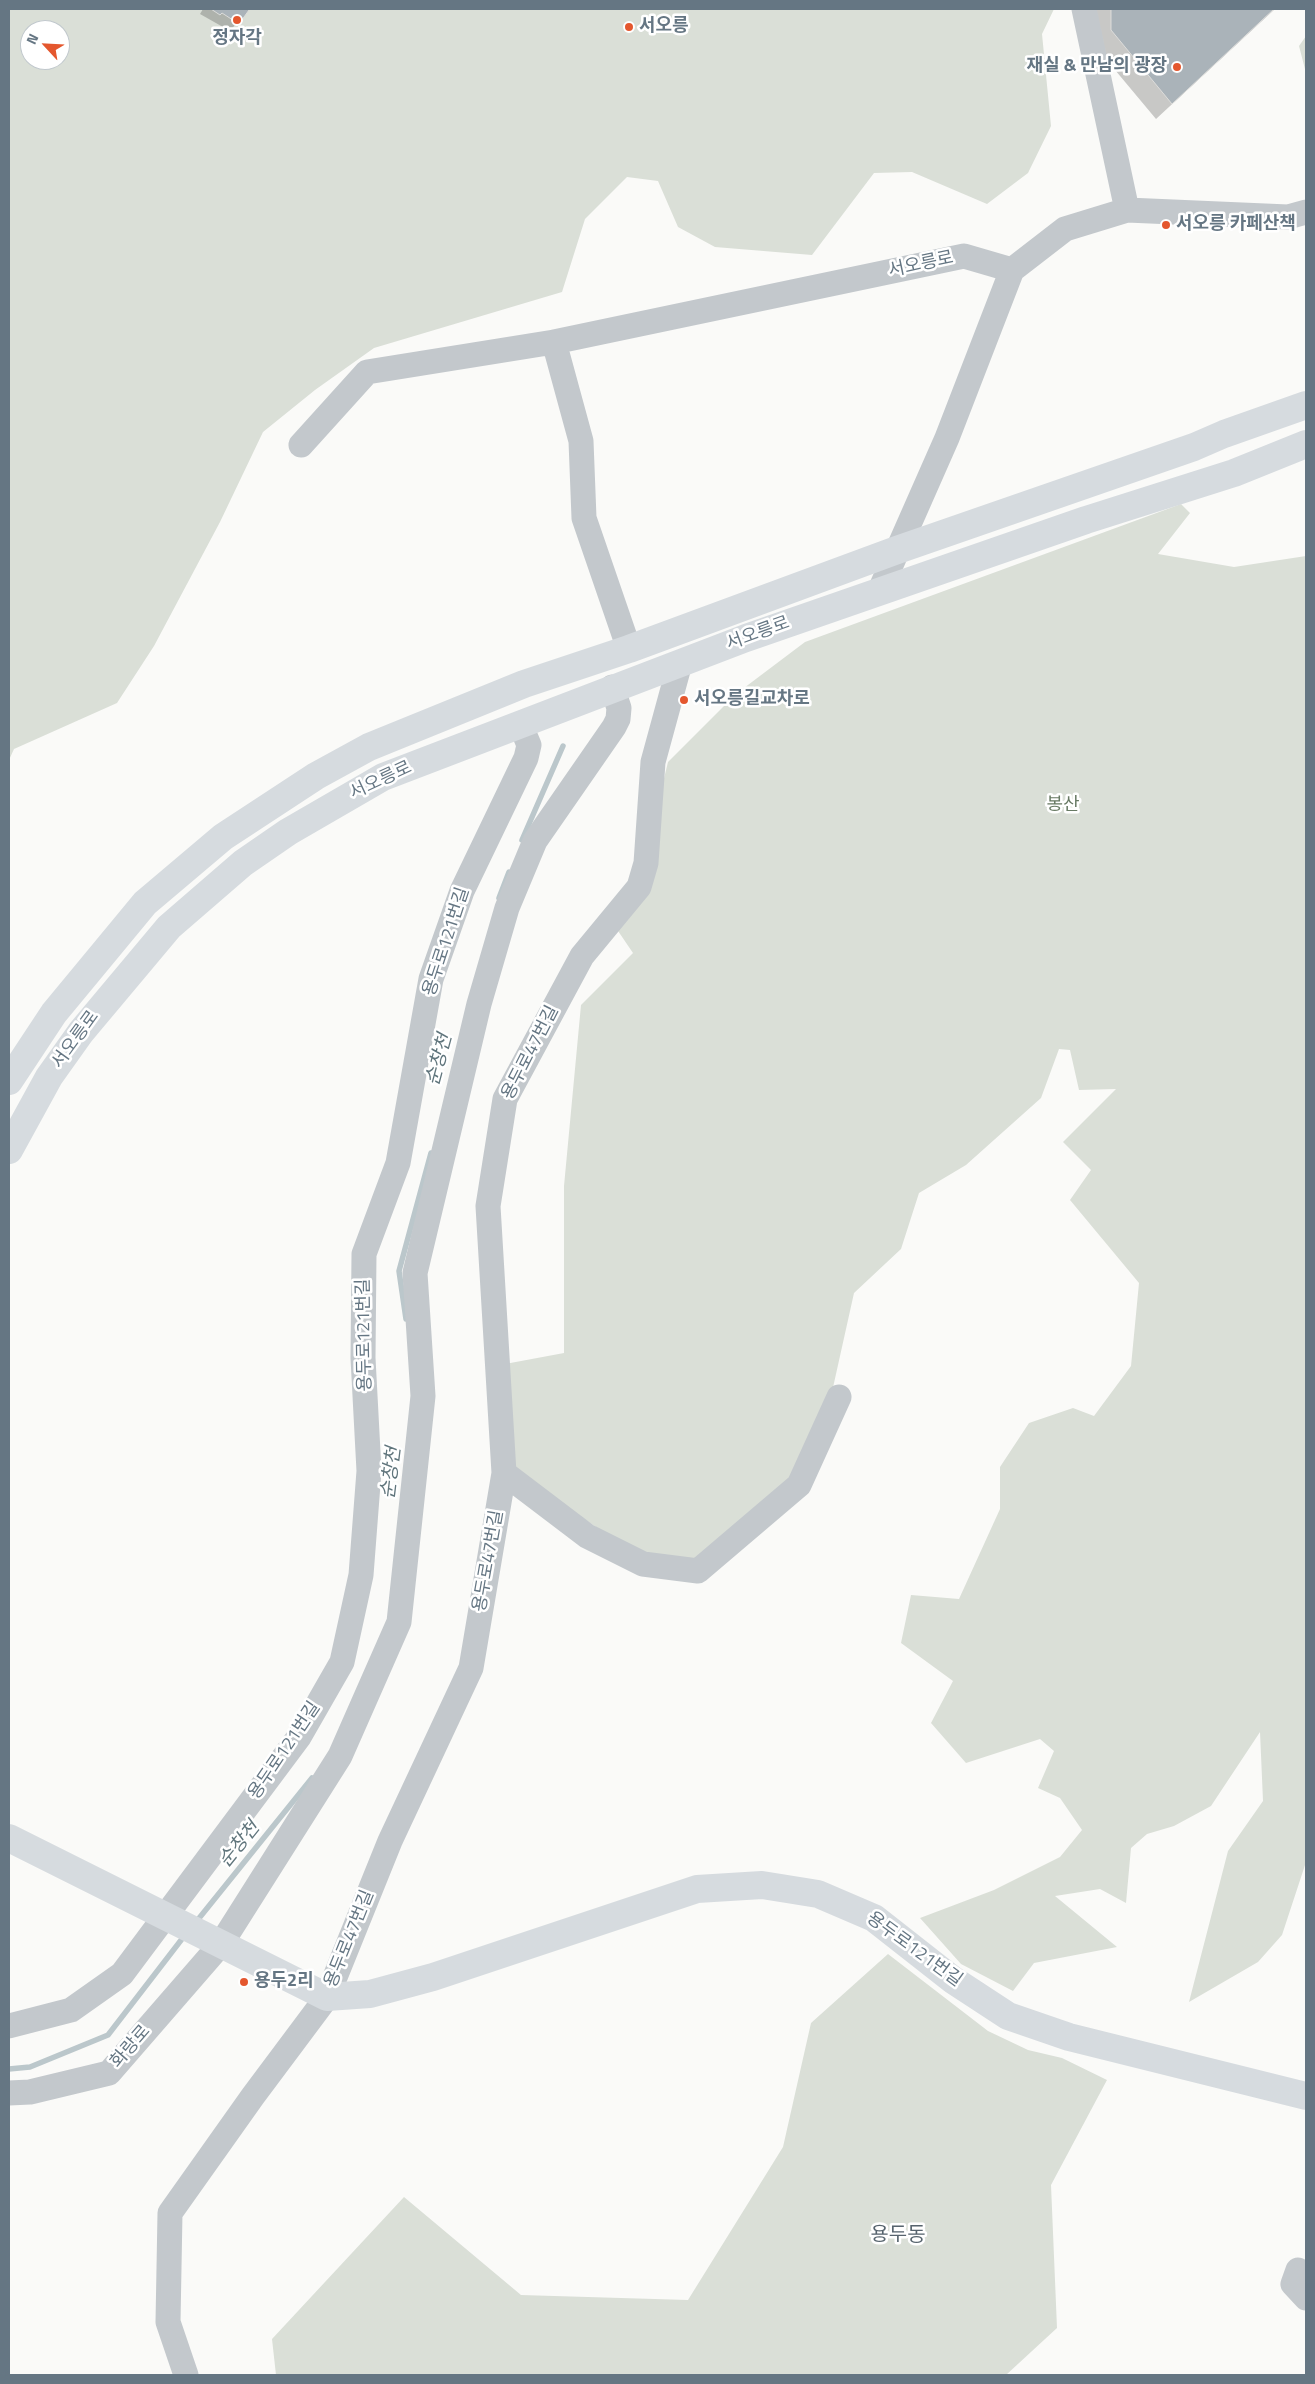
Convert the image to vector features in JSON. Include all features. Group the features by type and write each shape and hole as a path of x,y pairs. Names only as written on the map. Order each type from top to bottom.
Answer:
{"main road":[{"name":"서오릉로","path":"9,1081 54,1012 145,903 223,837 316,776 369,747 524,684 629,648 897,550 1185,450 1306,405"},
{"name":"서오릉로","path":"9,1150 49,1077 104,1002 169,927 243,863 325,810 383,777 521,726 612,687 880,590 1203,481 1234,473 1306,444"},
{"path":"9,1838 327,1997"},
{"name":"용두로121번길","path":"327,1997 370,1994 434,1977 697,1889 762,1885 818,1894 874,1918 953,1980 1008,2016 1069,2036 1306,2096"}],"street":[{"path":"1084,9 1127,210"},
{"path":"880,590 946,438 1012,270 1065,229 1127,210 1288,217 1306,212"},
{"name":"서오릉로","path":"301,445 367,372 554,342 964,256 1012,270"},
{"path":"554,342 581,440 584,518 629,648"},
{"name":"용두로47번길","path":"186,2375 168,2322 170,2213 253,2096 327,1997 390,1841 471,1668 504,1473 488,1206 505,1099 582,956 639,887 646,863 653,762 680,663"},
{"name":"화랑로","path":"9,2093 30,2092 109,2073 214,1941 340,1756 399,1622 423,1396 415,1272 479,1004 507,908 536,841 618,719 619,708 612,687"},
{"name":"용두로121번길","path":"9,2026 71,2010 122,1974 170,1919 299,1737 342,1662 361,1575 369,1471 363,1358 364,1254 398,1163 431,979 462,891 526,758 529,745 521,726"},
{"path":"504,1473 586,1536 643,1564 698,1571 799,1485 839,1397"},
{"path":"1298,2270 1293,2284 1306,2298"}],"green space":[{"path":"9,9 1054,9 1042,34 1051,126 1028,173 987,204 912,172 874,173 812,255 715,247 678,227 658,181 627,177 585,219 562,292 374,348 315,390 263,432 220,522 154,646 117,703 14,749 9,760"},
{"path":"1306,36 1306,73 1299,46"},
{"name":"봉산","path":"1181,504 1190,513 1158,554 1234,567 1306,556 1306,1862 1282,1935 1258,1962 1189,2002 1228,1851 1263,1801 1260,1732 1211,1806 1174,1826 1147,1834 1131,1848 1126,1903 1100,1889 1055,1896 1117,1947 1034,1963 1013,1991 961,1964 920,1918 994,1890 1060,1857 1082,1830 1060,1798 1038,1788 1054,1751 1040,1739 966,1763 931,1723 953,1681 901,1643 911,1595 959,1599 1000,1509 1000,1467 1029,1423 1073,1408 1094,1416 1131,1366 1139,1283 1070,1200 1091,1170 1063,1142 1116,1089 1079,1090 1070,1050 1059,1049 1041,1098 966,1165 919,1193 901,1249 854,1293 832,1392 792,1482 695,1563 645,1559 511,1471 505,1364 564,1353 564,1186 581,1005 633,953 616,928 656,811 668,762 736,694 805,642"},
{"path":"888,1954 988,2031 1028,2050 1062,2058 1107,2080 1051,2185 1057,2328 1006,2375 276,2375 272,2339 404,2197 521,2295 688,2300 783,2147 811,2023"}],"building":[{"name":"정자각","path":"211,9 249,10 239,24 222,13 220,15"},
{"name":"재실 & 만남의 광장","path":"1111,9 1274,9 1172,104 1111,30"}],"waterway":[{"name":"순창천","path":"522,840 563,746"},
{"name":"순창천","path":"499,898 509,872"},
{"name":"순창천","path":"406,1319 399,1271 431,1153"},
{"name":"순창천","path":"196,1922 312,1778"},
{"name":"순창천","path":"9,2069 30,2067 108,2035 185,1935"}],"place":[{"name":"정자각","path":"237,20"},
{"name":"서오릉","path":"629,27"},
{"name":"재실 & 만남의 광장","path":"1177,67"},
{"name":"서오릉 카페산책","path":"1166,225"},
{"name":"서오릉길교차로","path":"684,700"},
{"name":"용두2리","path":"244,1982"}],"district":[{"name":"용두동","path":"898,2236"}]}
